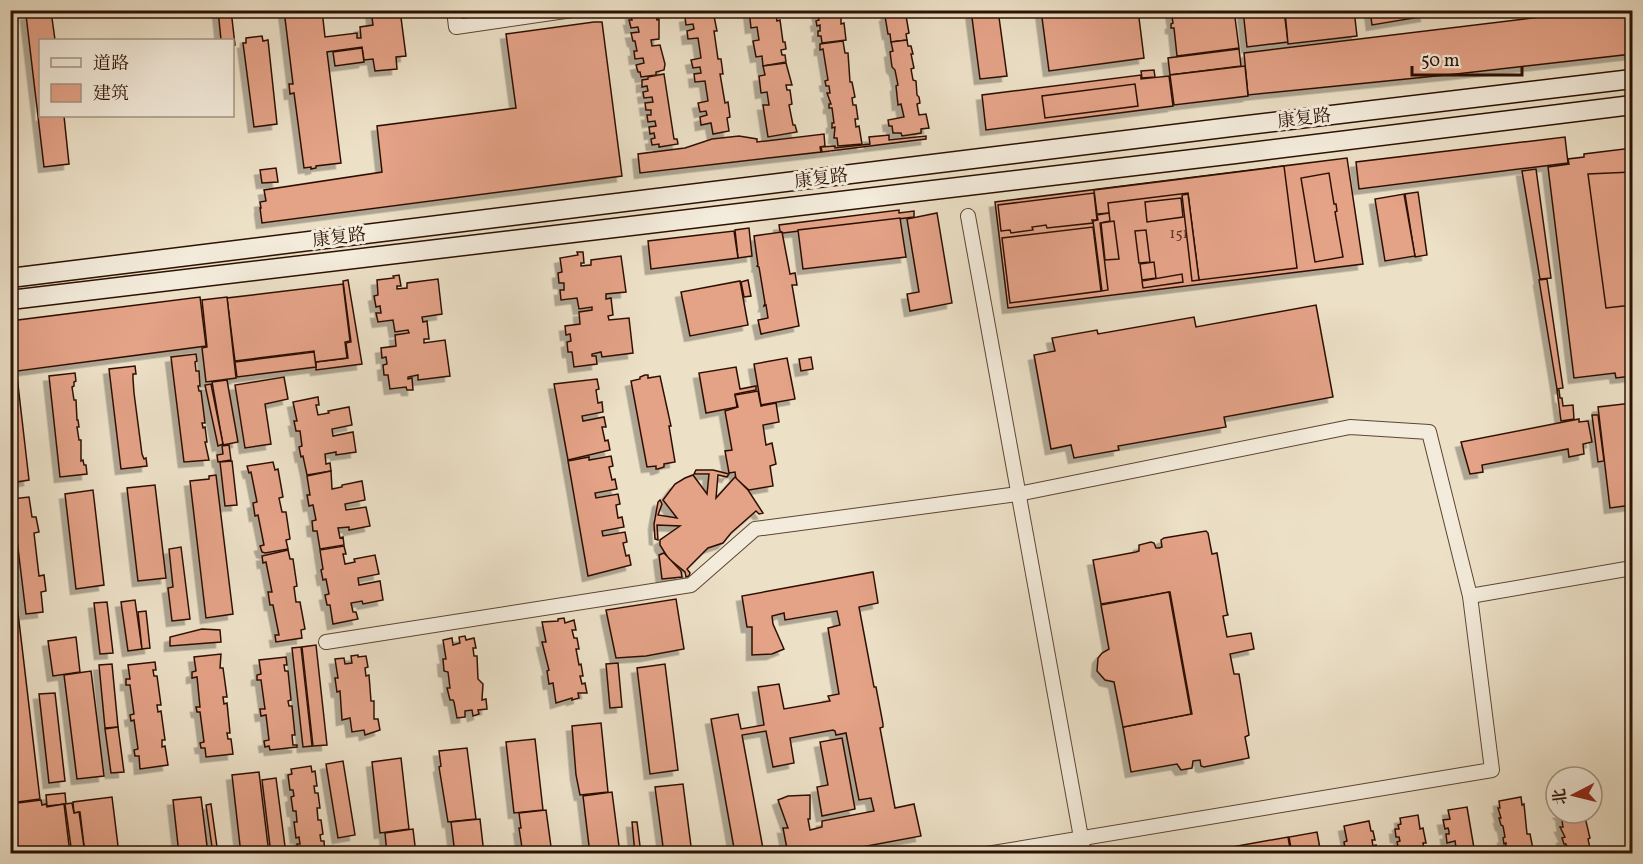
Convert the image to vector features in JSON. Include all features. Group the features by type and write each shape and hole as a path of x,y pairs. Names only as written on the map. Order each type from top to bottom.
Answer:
{"main road":[{"name":"康复路","path":"10,278 1219,128 1632,80"},
{"name":"康复路","path":"10,300 1632,105"}],"street":[{"path":"454,10 456,27 572,10"},
{"path":"968,216 1084,854"},
{"path":"326,642 692,585 754,530 1018,494 1350,427 1429,432 1470,596 1492,770 987,854"},
{"path":"1470,596 1632,568"}],"building":[{"path":"218,10 231,10 235,45 234,39 221,39"},
{"path":"284,10 322,10 325,37 357,33 357,38 361,38 360,27 373,25 371,10 400,10 406,56 396,57 397,69 375,71 373,59 364,60 362,47 327,52 341,163 316,166 311,169 311,167 304,168 294,93 290,94 289,84 293,84"},
{"path":"694,10 711,10 714,16 718,59 721,59 723,74 720,74 730,117 727,118 729,131 713,134 711,123 701,125 700,117 707,115 706,111 700,112 698,103 708,101 705,81 695,82 694,74 701,73 700,67 693,68 691,60 701,58 698,38 688,39 687,31 694,29 693,24 686,25 685,17 695,15"},
{"path":"749,10 775,10 777,21 780,20 783,42 785,42 786,49 781,50 786,62 763,66 762,56 756,57 753,41 759,40 757,27 751,28"},
{"path":"817,10 841,10 841,24 844,23 846,40 822,43 821,36 818,36 820,25 817,26 816,21 819,20"},
{"path":"886,10 905,10 909,33 906,34 907,40 891,42 885,16 887,16"},
{"path":"971,10 998,10 1007,76 980,79"},
{"path":"1041,10 1138,10 1144,58 1049,71"},
{"path":"1171,10 1234,10 1239,48 1177,56 1174,28 1171,28 1173,23"},
{"path":"1243,10 1287,10 1284,11 1288,42 1247,47"},
{"path":"1354,10 1357,36 1288,44 1285,11"},
{"path":"1370,10 1425,10 1426,16 1372,25"},
{"path":"1598,10 1632,10 1632,54 1248,95 1244,53"},
{"path":"51,11 55,39 39,39 39,117 64,117 69,164 44,167 26,15"},
{"path":"647,12 647,15 656,14 657,20 659,19 659,39 651,40 652,46 660,45 665,64 664,70 656,72 656,75 641,77 636,65 644,63 643,58 635,59 634,51 637,51 631,33 639,32 638,27 631,28 629,20 632,20 631,14"},
{"path":"602,22 622,176 262,223 260,202 266,201 264,190 382,172 377,126 516,108 506,34"},
{"path":"262,36 263,41 268,40 277,124 254,127 243,43 246,43 246,38"},
{"path":"907,40 913,54 911,54 914,68 911,69 919,97 920,103 917,104 919,115 926,114 929,128 921,129 921,133 902,136 901,133 893,133 888,120 904,117 901,104 898,105 896,86 898,85 890,52 893,51 891,42"},
{"path":"843,41 845,53 848,53 850,82 852,82 855,97 852,98 853,105 856,105 858,119 855,119 856,127 859,126 862,144 838,146 837,138 834,138 835,127 832,128 832,123 834,123 832,108 829,108 831,104 827,93 830,93 829,86 826,86 825,81 828,80 823,49 820,50 820,44"},
{"path":"362,48 364,62 335,66 333,52"},
{"path":"1239,49 1241,66 1170,75 1168,58"},
{"path":"786,63 792,85 786,85 787,90 790,90 792,104 789,105 793,125 797,132 768,137 763,105 769,105 767,92 761,93 759,76 765,75 763,66"},
{"path":"1245,66 1248,96 1174,105 1170,75"},
{"path":"1154,70 1155,77 1142,78 1141,71"},
{"path":"664,74 674,139 677,139 678,144 659,147 659,144 652,145 651,139 655,138 654,133 650,134 649,127 656,126 655,121 648,122 647,115 651,115 651,110 646,110 645,103 653,102 652,97 644,98 643,92 648,91 647,86 642,87 642,80"},
{"path":"1141,75 1141,79 1169,76 1173,106 986,130 982,95"},
{"path":"1135,84 1138,106 1045,118 1042,96"},
{"path":"10,112 17,168 10,169"},
{"path":"824,134 825,146 820,147 821,152 640,173 638,154 685,148 712,139 739,136 757,139 757,142"},
{"path":"889,135 889,140 926,136 926,139 822,152 821,147 835,146 835,148 870,144 869,137"},
{"path":"1565,137 1568,163 1359,189 1356,162"},
{"path":"1632,148 1632,376 1616,378 1615,373 1574,378 1548,167 1569,164 1568,159 1584,157 1584,154"},
{"path":"1347,158 1363,264 1008,308 995,202"},
{"path":"1284,166 1297,268 1199,280 1188,193 1108,203 1109,213 1097,214 1094,190"},
{"path":"276,168 278,182 262,183 260,170"},
{"path":"1536,169 1551,278 1540,279 1522,171"},
{"path":"1632,172 1632,305 1606,308 1588,174"},
{"path":"1329,173 1334,204 1336,204 1337,211 1335,212 1343,257 1315,262 1301,178"},
{"path":"1418,192 1427,255 1415,257 1405,194"},
{"path":"1094,193 1097,220 1092,220 1093,223 1047,228 1046,225 1032,227 1033,230 1011,233 1010,230 1001,231 998,205"},
{"path":"1188,194 1199,280 1192,281 1182,195"},
{"path":"1404,194 1415,256 1385,261 1375,199"},
{"path":"1181,198 1183,217 1147,222 1145,202"},
{"path":"899,210 899,213 914,211 914,217 783,233 779,225"},
{"path":"937,213 952,303 910,311 907,294 919,292 907,219"},
{"path":"1109,213 1110,221 1100,223 1108,290 1102,291 1093,221 1098,220 1097,215"},
{"path":"900,218 906,257 803,269 798,230"},
{"path":"1114,221 1119,259 1105,260 1101,223"},
{"path":"1093,227 1101,291 1010,303 1002,238"},
{"path":"749,228 752,256 738,258 735,230"},
{"path":"1146,230 1150,262 1139,263 1135,231"},
{"path":"734,231 738,258 651,269 648,241"},
{"path":"782,232 790,274 795,273 797,285 792,285 799,326 761,334 758,320 768,318 757,266 754,236"},
{"path":"577,252 583,252 584,263 581,263 581,266 591,265 591,260 621,256 626,292 606,294 606,299 611,298 613,315 608,316 609,320 629,318 633,353 602,357 601,352 592,354 596,356 597,364 574,367 572,352 568,352 567,342 571,341 570,334 566,335 565,326 580,324 579,312 592,310 592,307 579,309 577,298 561,300 560,290 564,290 564,283 559,283 558,273 562,272 560,258 578,255"},
{"path":"1154,262 1156,278 1142,280 1140,264"},
{"path":"1182,274 1183,282 1143,288 1142,281"},
{"path":"399,275 401,286 397,286 397,289 407,288 407,283 438,279 442,314 422,317 423,322 427,321 429,339 424,339 424,343 445,340 450,376 418,380 418,375 408,377 408,379 412,378 413,390 407,390 406,387 390,389 388,375 384,375 383,365 387,364 386,357 382,358 381,348 396,346 395,335 409,333 408,330 395,332 393,320 378,322 376,313 381,313 380,306 376,307 374,296 378,295 377,280 394,278 393,276"},
{"path":"1547,279 1563,388 1557,389 1539,280"},
{"path":"348,280 362,364 316,370 316,362 348,358 346,343 351,342 343,281"},
{"path":"748,280 751,296 744,297 741,282"},
{"path":"740,281 748,325 690,336 681,292"},
{"path":"343,284 350,341 345,342 347,358 315,362 314,351 235,361 227,298"},
{"path":"200,297 206,346 10,372 10,321"},
{"path":"227,297 236,378 206,382 202,348 207,347 202,300"},
{"path":"1316,305 1333,397 1224,417 1226,427 1118,446 1119,450 1074,458 1071,445 1051,449 1034,355 1055,351 1052,338 1097,330 1098,334 1194,317 1196,327"},
{"path":"314,352 316,367 237,377 235,362"},
{"path":"196,354 196,371 199,371 200,386 198,386 201,391 205,423 202,423 203,428 205,427 207,442 205,442 209,460 184,462 171,357"},
{"path":"811,357 813,369 801,371 799,359"},
{"path":"787,358 795,399 761,405 754,364"},
{"path":"135,366 134,393 142,454 144,459 146,458 147,466 121,469 109,369"},
{"path":"736,367 740,389 756,386 756,390 735,394 737,407 706,413 699,373"},
{"path":"75,373 76,381 72,387 74,400 76,400 79,440 81,440 81,461 83,460 86,465 87,474 60,477 49,376"},
{"path":"648,375 648,378 660,376 671,426 669,426 675,462 664,464 664,467 658,469 656,466 647,467 631,381"},
{"path":"17,376 29,480 10,483 10,377"},
{"path":"284,377 288,399 265,404 271,444 245,448 235,385"},
{"path":"597,379 598,403 602,402 603,412 582,416 583,421 604,417 606,427 602,427 610,450 568,460 554,384"},
{"path":"227,380 238,442 223,445 212,382"},
{"path":"211,384 223,444 218,446 205,385"},
{"path":"1557,390 1562,398 1563,406 1573,405 1574,419 1561,421"},
{"path":"758,391 761,406 776,403 779,422 763,425 766,445 772,443 776,464 770,466 773,486 749,490 736,479 735,472 729,473 725,451 732,450 725,411 738,407 735,395"},
{"path":"318,397 319,405 316,405 318,415 349,407 352,425 332,429 333,436 353,432 356,452 325,454 326,464 330,463 331,471 307,475 299,447 302,446 300,431 296,431 294,421 297,421 293,402"},
{"path":"1632,403 1632,505 1610,508 1598,407"},
{"path":"1592,415 1598,415 1604,461 1598,462"},
{"path":"1579,419 1579,422 1588,421 1592,442 1583,444 1584,454 1569,457 1568,449 1482,465 1483,472 1470,474 1461,442"},
{"path":"229,445 231,460 218,462 217,455 223,454 222,446"},
{"path":"611,456 613,466 609,467 617,489 595,493 596,498 618,494 620,504 616,505 618,518 622,517 624,527 602,531 603,536 625,532 627,542 623,543 631,565 588,576 568,461"},
{"path":"232,461 237,505 225,506 220,462"},
{"path":"273,462 275,470 278,469 283,497 279,498 282,512 286,512 290,539 286,540 288,549 265,553 262,552 260,546 264,545 258,515 255,516 253,503 257,502 251,472 249,473 247,466"},
{"path":"696,470 713,470 729,474 727,477 718,475 716,498 735,477 748,490 763,513 759,514 756,511 723,543 708,548 687,569 690,573 686,577 685,572 668,558 660,545 660,540 680,526 657,525 658,540 655,539 654,524 660,500 662,504 658,515 677,518 663,500 675,484 685,478 693,475 707,494 709,474 694,474"},
{"path":"331,471 332,489 362,481 365,500 345,504 346,510 366,507 370,526 349,530 349,527 338,528 344,545 320,549 317,531 313,531 312,521 316,520 313,505 309,506 307,476"},
{"path":"216,475 233,614 206,618 190,481 209,479 209,476"},
{"path":"155,485 166,578 138,581 127,488"},
{"path":"93,490 104,585 76,589 65,494"},
{"path":"29,497 32,517 36,517 39,532 34,533 39,576 44,575 46,591 41,592 43,612 26,614 12,499"},
{"path":"1206,531 1212,554 1217,553 1228,615 1223,616 1227,637 1251,633 1254,649 1230,654 1234,674 1239,674 1249,735 1245,737 1249,758 1204,767 1201,766 1200,760 1193,761 1192,768 1181,770 1177,764 1131,772 1123,727 1192,714 1170,592 1101,604 1093,560 1136,552 1139,551 1139,545 1151,542 1159,548 1162,547 1161,540 1164,538"},
{"path":"10,545 40,799 10,803"},
{"path":"344,546 345,564 355,562 354,559 375,555 379,574 358,578 359,585 380,581 383,600 363,604 362,601 351,603 358,619 333,624 330,605 327,605 325,595 329,594 326,579 323,580 320,550"},
{"path":"181,547 190,619 172,621 168,588 173,587 169,549"},
{"path":"288,550 290,559 293,559 297,586 294,587 296,602 300,602 305,629 301,630 302,638 276,642 275,635 279,635 268,592 272,592 266,562 263,563 262,556"},
{"path":"664,553 681,571 682,577 662,579 659,555"},
{"path":"873,572 878,603 859,607 883,724 880,728 895,808 914,804 921,836 824,854 788,854 783,828 788,828 778,800 788,796 810,795 810,819 808,819 810,830 822,827 822,821 874,811 871,798 859,800 846,733 836,735 833,730 790,738 794,763 773,767 766,731 742,735 764,854 735,854 711,719 738,714 741,729 764,725 758,687 779,684 784,709 830,701 828,696 839,694 828,628 840,625 837,611 785,620 784,613 772,616 784,649 772,654 752,655 752,627 747,627 742,596"},
{"path":"1169,592 1191,714 1123,727 1114,682 1105,680 1097,671 1098,658 1109,649 1101,605"},
{"path":"676,599 684,649 646,656 616,658 606,610"},
{"path":"135,600 142,649 128,651 121,602"},
{"path":"107,602 113,653 100,654 94,603"},
{"path":"146,611 150,648 142,649 138,612"},
{"path":"564,618 565,623 574,620 576,630 572,630 574,638 577,638 579,649 576,649 583,676 580,676 582,684 585,683 587,693 578,693 579,698 556,703 553,683 549,684 547,671 549,670 542,642 546,642 542,622 558,621"},
{"path":"202,629 220,630 221,642 170,646 170,637"},
{"path":"465,636 466,640 474,638 476,648 473,648 474,656 477,656 478,679 483,684 482,700 486,699 487,709 478,710 479,714 473,716 472,710 465,711 465,717 457,718 454,702 450,700 447,688 450,688 448,672 444,671 443,659 446,659 443,640 452,638 453,645 460,643 459,637"},
{"path":"76,637 80,672 53,676 48,641"},
{"path":"316,645 327,745 313,746 302,647"},
{"path":"301,647 312,746 303,747 292,648"},
{"path":"221,654 220,668 223,668 227,697 223,697 224,704 227,703 230,733 227,733 228,739 231,739 233,754 206,757 205,748 201,748 200,743 204,742 200,712 197,712 196,707 200,707 197,677 192,678 192,672 196,671 194,657"},
{"path":"358,655 358,657 366,656 368,667 365,668 366,676 369,675 371,701 374,701 374,719 378,719 380,730 365,735 364,730 352,732 350,718 342,720 340,691 337,692 335,678 338,678 335,659 344,658 345,664 352,663 351,656"},
{"path":"286,657 287,665 284,665 285,671 288,671 291,700 288,701 289,706 292,706 295,735 292,735 293,745 297,747 270,750 269,746 265,747 264,741 269,740 266,715 261,716 260,709 265,709 261,680 257,680 257,675 261,674 259,660"},
{"path":"155,662 156,670 153,670 154,676 157,676 161,705 157,705 158,712 161,711 165,740 162,740 162,747 165,746 168,765 140,769 139,756 135,756 134,750 138,749 134,720 131,721 130,715 134,714 130,685 126,685 126,679 130,679 128,665"},
{"path":"618,663 622,707 610,708 606,664"},
{"path":"112,664 118,727 105,728 99,665"},
{"path":"665,664 678,770 650,774 637,668"},
{"path":"91,671 104,776 77,779 64,675"},
{"path":"55,693 65,781 49,783 39,694"},
{"path":"601,723 608,792 580,795 572,726"},
{"path":"118,727 124,772 111,773 105,729"},
{"path":"842,738 855,809 822,816 817,787 828,785 820,742"},
{"path":"535,739 543,810 514,813 506,742"},
{"path":"467,748 476,819 448,822 439,767 441,766 439,751"},
{"path":"401,758 409,829 380,833 372,762"},
{"path":"343,761 355,835 338,838 326,764"},
{"path":"311,766 312,772 315,771 317,786 314,786 315,793 318,793 320,808 317,808 318,820 321,820 323,834 320,835 321,841 324,841 325,854 298,854 297,844 300,844 299,837 296,838 294,822 297,822 296,811 293,811 291,797 294,796 293,790 290,790 288,775 292,774 291,769"},
{"path":"259,772 269,854 241,854 232,775"},
{"path":"276,778 286,854 271,854 262,780"},
{"path":"683,784 692,854 664,854 655,787"},
{"path":"612,792 620,854 590,854 583,796"},
{"path":"65,793 66,804 47,806 46,795"},
{"path":"112,797 119,854 85,854 80,812 74,813 73,802"},
{"path":"201,797 208,854 179,854 173,800"},
{"path":"1521,797 1522,805 1524,804 1527,834 1530,834 1533,849 1530,850 1531,854 1505,854 1506,843 1504,844 1503,826 1499,818 1501,818 1498,808 1500,808 1499,801"},
{"path":"41,800 42,805 46,804 47,807 64,804 70,854 10,854 10,804"},
{"path":"72,803 74,813 79,812 85,854 72,854 65,804"},
{"path":"211,804 218,854 213,854 206,805"},
{"path":"1467,807 1475,854 1457,854 1455,841 1447,843 1446,834 1449,834 1449,831 1448,828 1445,829 1443,820 1450,819 1448,810"},
{"path":"546,810 552,854 523,854 519,813"},
{"path":"1418,815 1420,829 1423,828 1426,843 1423,843 1425,854 1406,854 1406,850 1399,851 1397,842 1400,841 1399,837 1396,837 1395,829 1399,829 1400,818"},
{"path":"480,819 484,854 455,854 451,822"},
{"path":"1369,821 1375,840 1372,840 1373,846 1376,845 1377,854 1346,854 1344,842 1347,841 1344,826"},
{"path":"632,822 637,822 641,854 635,854"},
{"path":"1563,825 1587,825 1593,854 1568,854 1562,838 1565,837 1560,827"},
{"path":"413,829 416,854 387,854 385,833"},
{"path":"1317,832 1321,854 1292,854 1289,837"},
{"path":"1288,837 1291,854 1193,854"}]}
